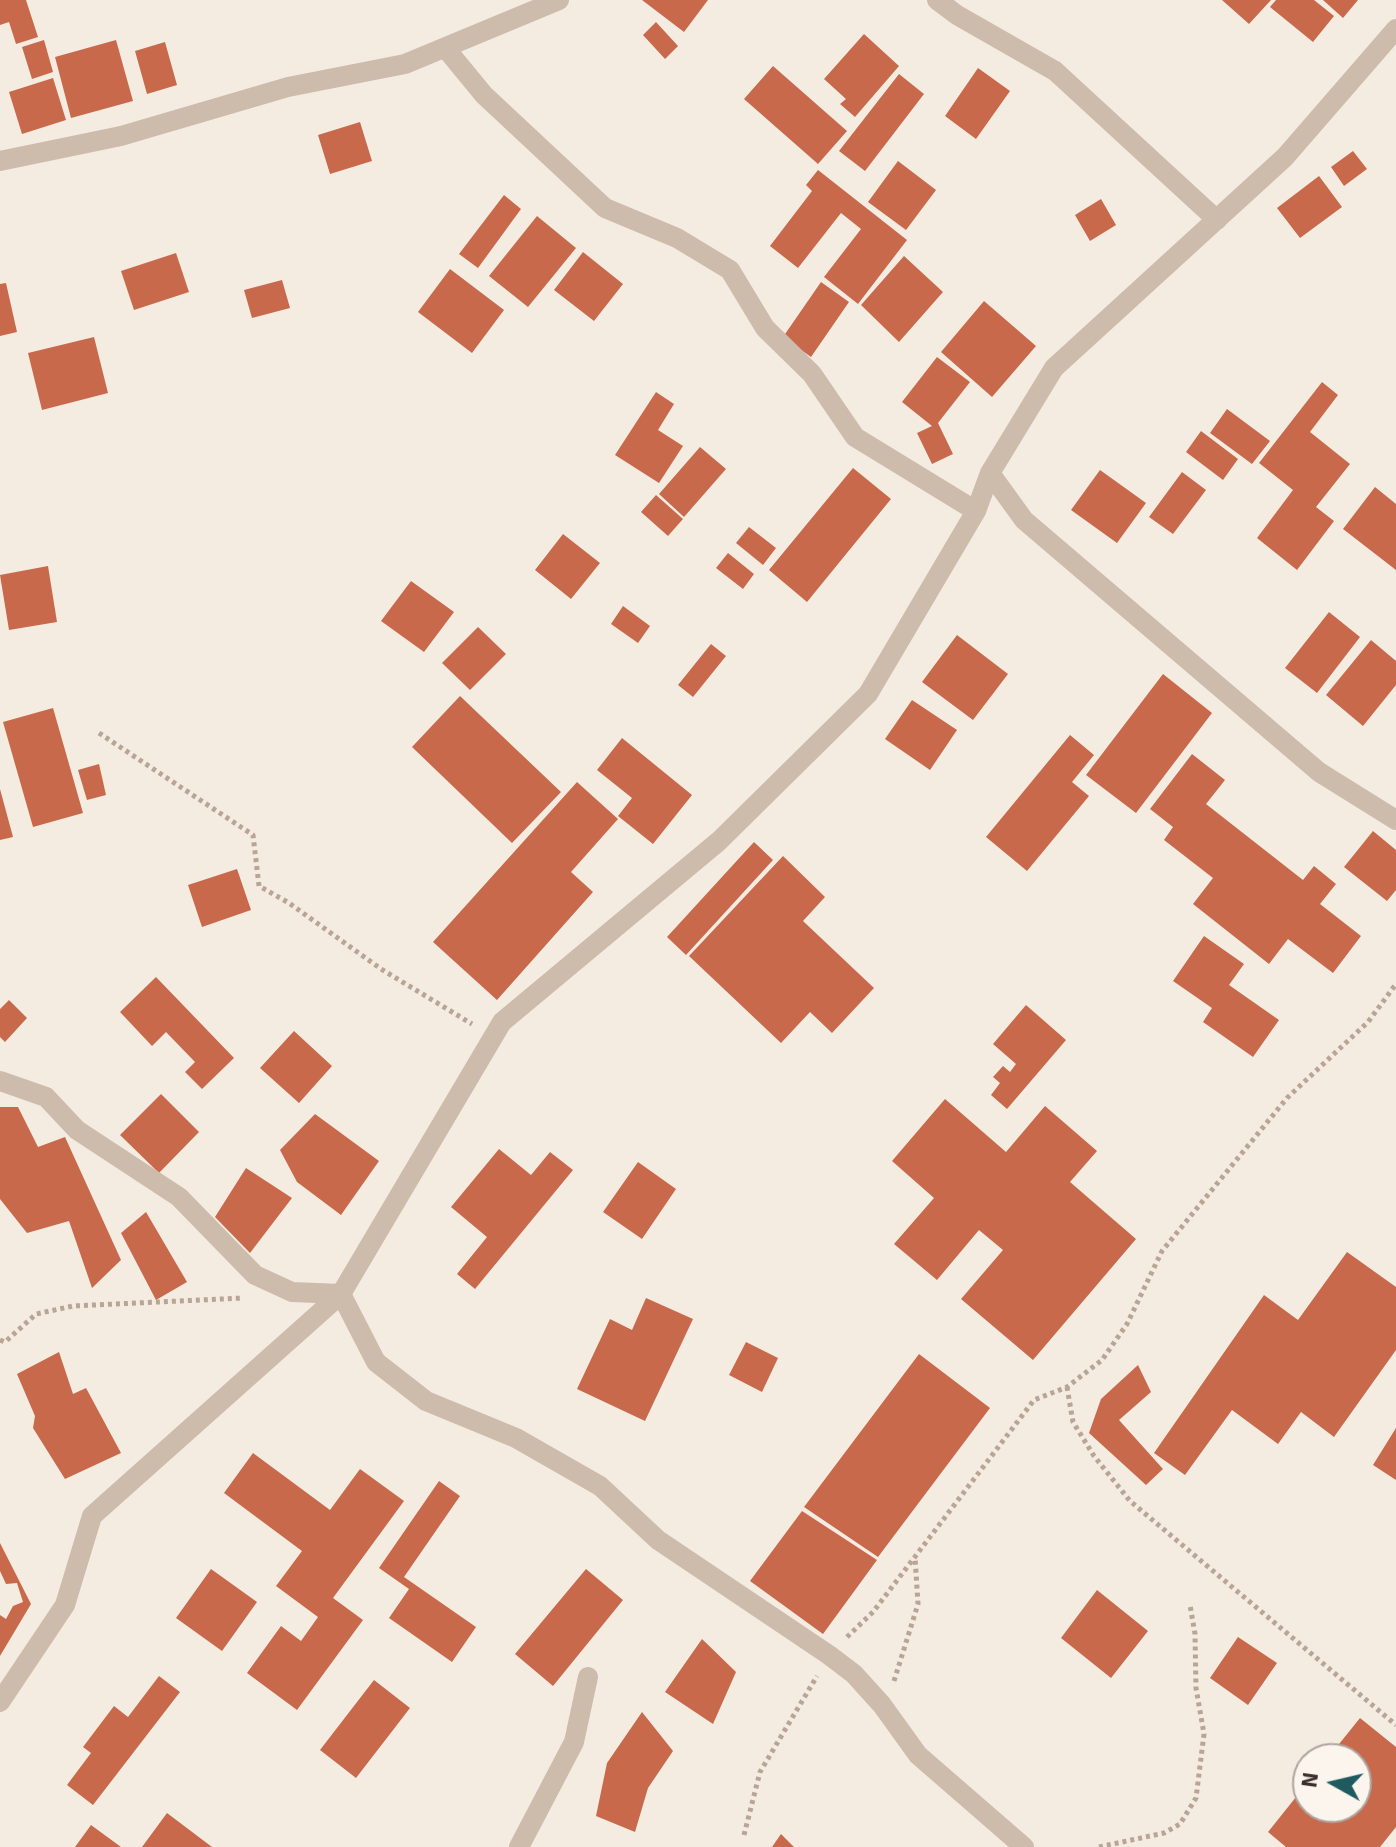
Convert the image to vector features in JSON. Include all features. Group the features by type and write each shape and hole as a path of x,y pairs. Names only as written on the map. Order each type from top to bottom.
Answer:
{"street":[{"path":"0,161 121,136 288,87 405,64 447,50 559,0"},
{"path":"937,0 957,15 1055,71 1217,220"},
{"path":"0,1702 65,1605 92,1516 341,1294 502,1022 719,841 868,694 976,511 990,473 1054,368 1285,157 1396,29"},
{"path":"447,50 484,95 605,208 677,238 730,270 765,328 812,374 855,437 976,511"},
{"path":"990,473 1024,520 1319,772 1396,820"},
{"path":"0,1081 46,1097 77,1130 179,1197 255,1275 292,1292 341,1294"},
{"path":"341,1294 376,1362 426,1401 516,1438 600,1486 658,1540 829,1655 854,1674 918,1755 1024,1847"},
{"path":"519,1847 574,1742 588,1677"}],"path":[{"path":"99,733 253,835 259,886 289,903 381,969 493,1038"},
{"path":"744,1835 760,1772 829,1655 873,1612 1034,1400 1067,1387 1102,1360 1127,1324 1162,1251 1287,1098 1368,1022 1396,984"},
{"path":"0,1340 5,1342 36,1314 73,1306 246,1297"},
{"path":"1067,1387 1073,1422 1094,1456 1130,1501 1396,1725"},
{"path":"887,1713 895,1672 918,1604 915,1557"},
{"path":"1099,1847 1164,1833 1180,1824 1196,1798 1204,1734 1196,1688 1190,1605"}],"building":[{"path":"0,0 26,0 38,37 16,44 9,22 0,25"},
{"path":"642,0 708,0 684,32"},
{"path":"1222,0 1271,0 1249,24"},
{"path":"1276,0 1314,0 1334,16 1313,42 1270,7"},
{"path":"1323,0 1358,0 1343,18"},
{"path":"656,22 678,46 665,59 643,35"},
{"path":"864,34 899,66 855,117 840,104 846,99 824,79"},
{"path":"44,40 53,72 32,79 22,47"},
{"path":"116,40 133,101 71,118 55,57"},
{"path":"165,42 177,85 147,94 135,51"},
{"path":"773,66 847,131 818,164 744,99"},
{"path":"978,68 1010,91 976,139 945,116"},
{"path":"899,74 924,94 865,171 839,151"},
{"path":"53,78 66,120 22,134 9,92"},
{"path":"360,122 372,161 330,174 318,135"},
{"path":"1353,151 1367,169 1344,186 1331,167"},
{"path":"898,161 936,190 906,230 868,202"},
{"path":"818,170 907,240 858,304 824,277 861,229 841,213 798,268 770,246 812,191 806,185"},
{"path":"1319,176 1342,207 1300,238 1277,208"},
{"path":"504,195 521,209 478,268 459,254"},
{"path":"1101,199 1116,225 1090,241 1075,215"},
{"path":"537,216 576,248 528,307 489,276"},
{"path":"583,252 623,284 594,321 554,290"},
{"path":"176,253 189,292 134,310 121,271"},
{"path":"904,256 943,292 899,342 861,305"},
{"path":"450,269 504,310 472,353 418,312"},
{"path":"282,280 290,308 252,318 244,290"},
{"path":"821,282 849,302 811,357 783,337"},
{"path":"6,283 17,332 0,336 0,284"},
{"path":"984,301 1036,346 992,397 941,352"},
{"path":"94,337 108,393 42,410 28,353"},
{"path":"937,357 970,382 938,423 953,454 932,464 917,433 932,426 902,402"},
{"path":"1322,382 1338,395 1310,432 1350,464 1316,507 1334,521 1297,570 1257,538 1293,490 1259,463"},
{"path":"656,392 674,404 658,430 683,446 659,483 615,455"},
{"path":"1227,409 1270,441 1252,464 1210,433"},
{"path":"1201,431 1238,459 1223,480 1186,452"},
{"path":"700,447 726,469 684,517 659,494"},
{"path":"853,468 891,499 807,602 769,570"},
{"path":"1100,470 1146,503 1117,543 1071,510"},
{"path":"1182,472 1206,490 1173,534 1149,517"},
{"path":"1375,487 1396,504 1396,570 1343,529"},
{"path":"656,495 683,519 668,536 641,512"},
{"path":"749,527 776,548 763,565 736,543"},
{"path":"563,534 600,563 571,599 535,570"},
{"path":"728,553 754,574 743,589 716,568"},
{"path":"48,566 57,622 9,630 0,575"},
{"path":"411,581 454,612 424,652 381,621"},
{"path":"623,606 650,626 638,643 611,624"},
{"path":"1329,612 1360,637 1317,693 1285,668"},
{"path":"478,627 506,654 470,690 442,663"},
{"path":"957,635 1008,674 973,720 922,682"},
{"path":"1371,640 1396,661 1396,685 1363,726 1326,695"},
{"path":"711,644 726,656 693,697 678,685"},
{"path":"1163,674 1212,713 1136,813 1086,775"},
{"path":"460,696 561,792 512,843 412,747"},
{"path":"912,700 957,730 930,770 885,739"},
{"path":"53,708 83,813 33,827 3,722"},
{"path":"1070,735 1094,755 1072,782 1089,796 1027,871 986,837"},
{"path":"622,738 692,795 653,844 618,816 632,798 597,770"},
{"path":"1192,754 1225,780 1206,804 1303,880 1314,866 1336,884 1320,904 1361,936 1333,973 1288,939 1269,964 1193,904 1213,878 1164,840 1173,827 1150,809"},
{"path":"99,764 106,795 87,800 78,770"},
{"path":"577,782 618,819 571,872 593,892 497,1000 433,942"},
{"path":"0,789 13,837 0,840"},
{"path":"1373,831 1396,850 1396,890 1387,901 1344,867"},
{"path":"754,842 773,860 686,955 667,937"},
{"path":"783,856 825,897 803,921 874,988 832,1033 810,1012 781,1043 689,956"},
{"path":"237,869 251,910 202,927 188,885"},
{"path":"1204,936 1244,964 1229,985 1279,1020 1253,1057 1203,1022 1212,1008 1173,981"},
{"path":"156,977 234,1058 202,1089 185,1072 195,1062 166,1032 152,1046 120,1012"},
{"path":"9,1000 27,1018 5,1042 0,1037 0,1009"},
{"path":"1026,1005 1066,1040 1007,1109 991,1095 1000,1083 993,1077 1003,1066 1010,1072 1016,1064 993,1044"},
{"path":"294,1031 332,1066 299,1103 260,1068"},
{"path":"161,1094 199,1132 159,1173 120,1135"},
{"path":"945,1099 1006,1152 1045,1106 1097,1151 1070,1182 1136,1239 1033,1360 961,1299 1003,1250 979,1230 937,1280 894,1244 934,1198 892,1161"},
{"path":"0,1107 18,1107 38,1147 65,1137 121,1260 92,1288 69,1221 27,1233 0,1199"},
{"path":"315,1114 379,1161 341,1215 297,1182 280,1150"},
{"path":"499,1149 531,1175 550,1152 573,1170 475,1289 457,1274 487,1237 451,1207"},
{"path":"638,1162 676,1189 642,1239 603,1212"},
{"path":"246,1168 292,1198 250,1253 215,1217"},
{"path":"146,1212 187,1282 156,1300 121,1233"},
{"path":"1347,1252 1396,1287 1396,1350 1334,1437 1301,1412 1278,1444 1232,1410 1185,1475 1154,1453 1264,1295 1298,1320"},
{"path":"646,1298 693,1319 645,1421 577,1389 610,1319 632,1330"},
{"path":"746,1342 778,1358 762,1392 729,1375"},
{"path":"59,1352 73,1394 86,1388 121,1453 65,1479 33,1428 35,1416 17,1374"},
{"path":"919,1354 990,1408 878,1557 804,1507"},
{"path":"1138,1365 1151,1392 1119,1420 1163,1469 1146,1485 1089,1433 1101,1399"},
{"path":"1396,1428 1396,1480 1373,1465"},
{"path":"253,1453 330,1510 360,1469 404,1501 333,1598 363,1620 297,1710 247,1673 281,1626 301,1641 318,1617 276,1586 302,1551 224,1493"},
{"path":"439,1481 460,1496 404,1577 476,1627 452,1662 389,1618 409,1589 379,1568"},
{"path":"802,1511 877,1560 823,1634 750,1581"},
{"path":"0,1543 31,1604 0,1656 0,1615 6,1619 13,1606 23,1602 17,1583 6,1584 0,1571"},
{"path":"211,1569 257,1602 222,1651 176,1618"},
{"path":"586,1569 623,1600 553,1686 515,1654"},
{"path":"1097,1590 1148,1631 1111,1678 1061,1638"},
{"path":"1238,1637 1277,1663 1248,1705 1210,1678"},
{"path":"702,1639 736,1672 713,1724 665,1692"},
{"path":"159,1676 180,1692 93,1805 67,1785 91,1753 83,1747 114,1706 128,1717"},
{"path":"374,1680 410,1708 356,1778 320,1750"},
{"path":"642,1712 673,1751 648,1788 635,1832 596,1816 607,1763"},
{"path":"1360,1718 1396,1747 1396,1827 1380,1847 1286,1847 1268,1832 1292,1802 1292,1823 1372,1823 1372,1743 1340,1743"},
{"path":"167,1813 212,1847 142,1847"},
{"path":"91,1825 121,1847 75,1847"},
{"path":"781,1834 794,1847 772,1847"}]}
